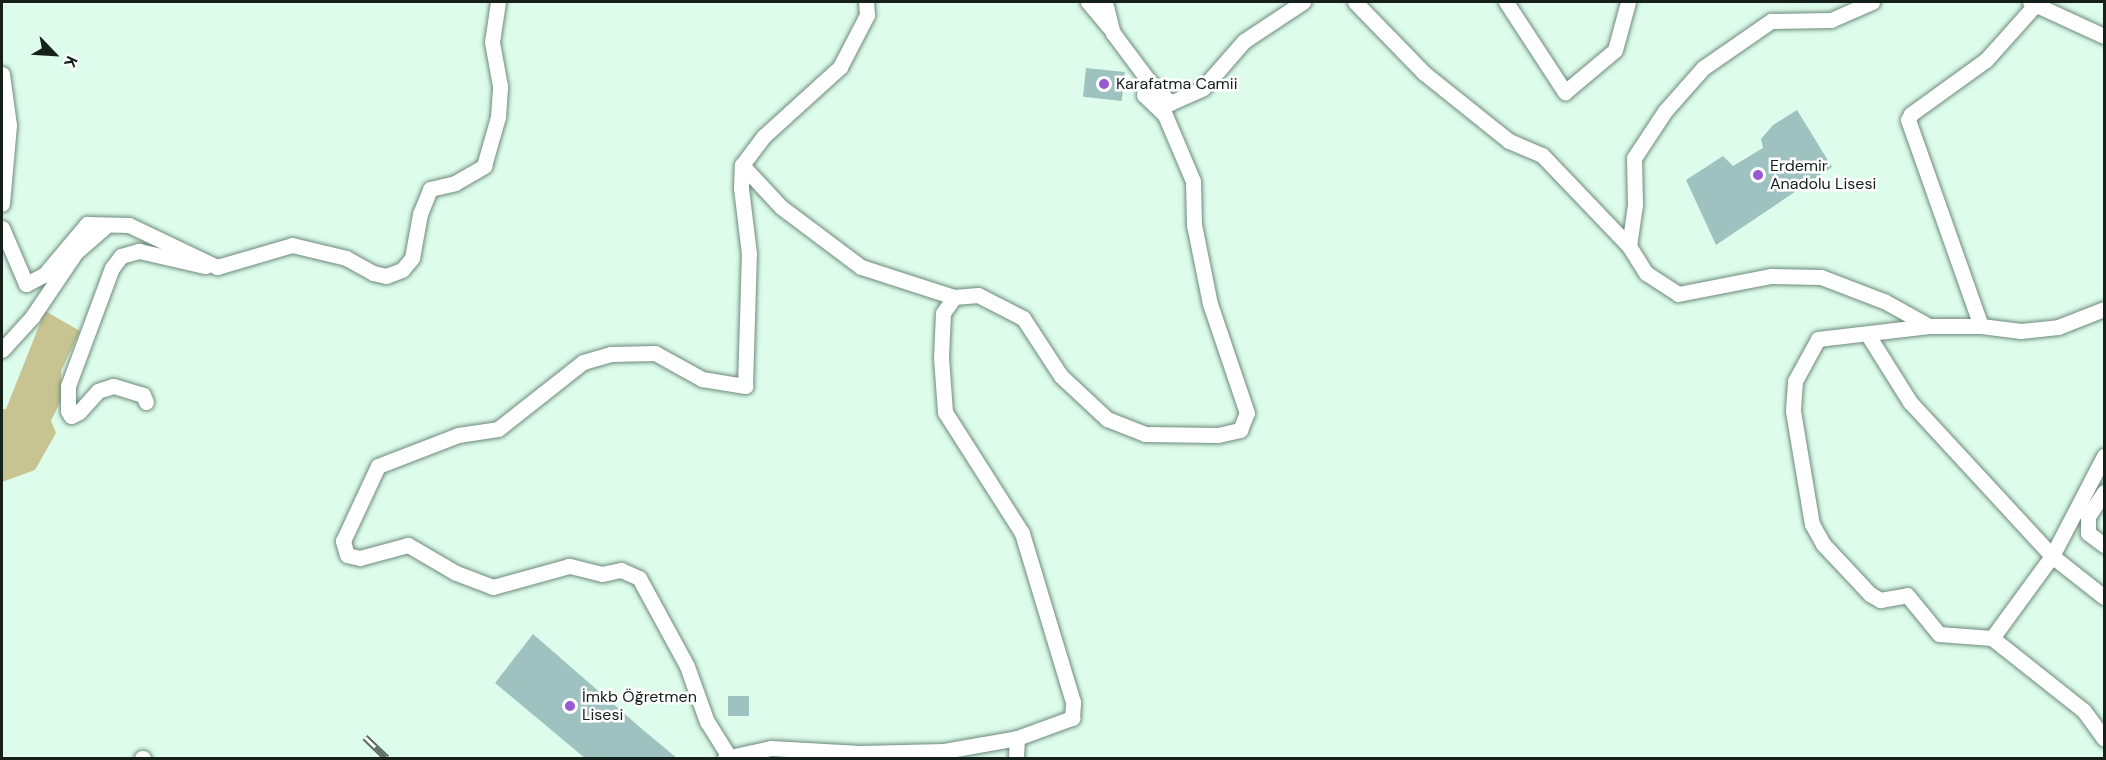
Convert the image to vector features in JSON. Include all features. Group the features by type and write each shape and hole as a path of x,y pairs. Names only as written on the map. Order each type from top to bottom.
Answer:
{"street":[{"path":"146,402 143,395 113,386 98,391 79,412 71,416 68,411 68,387 112,268 121,256 139,251 182,263 217,267 292,246 346,258 373,273 386,276 402,270 412,258 420,214 430,189 455,183 484,166 498,117 500,86 492,42 498,2"},
{"path":"866,2 867,15 840,67 764,136 742,165 741,188 748,254 745,386 702,379 655,353 611,354 583,362 498,429 458,435 378,466 343,541 346,555 360,558 408,545 456,573 493,587 569,566 602,574 621,570 639,578 687,666 707,722 726,757 771,748 860,753 944,751 1017,738 1072,718 1073,702 1022,533 945,412 940,358 943,313 954,297"},
{"path":"1088,2 1148,80 1170,102 1203,88 1244,41 1303,2"},
{"path":"1106,2 1113,33"},
{"path":"1355,2 1424,73 1509,141 1542,155 1629,246 1646,273 1678,294 1771,276 1821,277 1884,301 1929,326"},
{"path":"1506,2 1565,92 1615,50 1628,2"},
{"path":"1629,246 1635,206 1634,158 1665,111 1703,68 1771,21 1831,20 1872,2"},
{"path":"1981,326 1908,120 1911,114 1986,60 2033,3 2104,36"},
{"path":"2,74 9,125 2,204"},
{"path":"742,165 780,207 861,267 954,297 978,295 1023,318 1061,376 1107,419 1145,434 1218,435 1240,430 1248,413 1209,304 1194,225 1193,181 1166,115 1144,95 1148,80"},
{"path":"2,228 26,284 44,275 87,224 129,225 217,267"},
{"path":"2,350 32,317 76,252 105,226"},
{"path":"2104,309 2058,327 2021,331 1981,326 1929,326 1868,335 1818,339 1796,381 1793,411 1798,454 1812,524 1823,544 1870,594 1880,600 1907,595 1939,634 1992,638 2084,711 2104,739"},
{"path":"1868,335 1910,402 2052,556 2104,597"},
{"path":"1992,638 2052,556 2104,456"},
{"path":"2104,492 2088,517 2088,533 2104,545"},
{"path":"1016,759 1017,738"}],"shaded area":[{"path":"45,311 80,331 61,371 61,400 51,421 56,433 35,470 2,482 2,409 6,409"}],"building":[{"name":"Karafatma Camii","path":"1086,68 1125,72 1122,101 1083,97"},
{"name":"Erdemir Anadolu Lisesi","path":"1797,110 1832,167 1716,245 1686,180 1723,156 1733,166 1763,148 1761,139 1773,125"},
{"name":"İmkb Öğretmen Lisesi","path":"533,634 678,759 586,759 495,683"},
{"path":"728,696 749,696 749,716 728,716"}],"railway":[{"path":"365,737 387,758"}],"place":[{"name":"Karafatma Camii","path":"1104,84"},
{"name":"Erdemir Anadolu Lisesi","path":"1758,175"},
{"name":"İmkb Öğretmen Lisesi","path":"570,706"}]}
